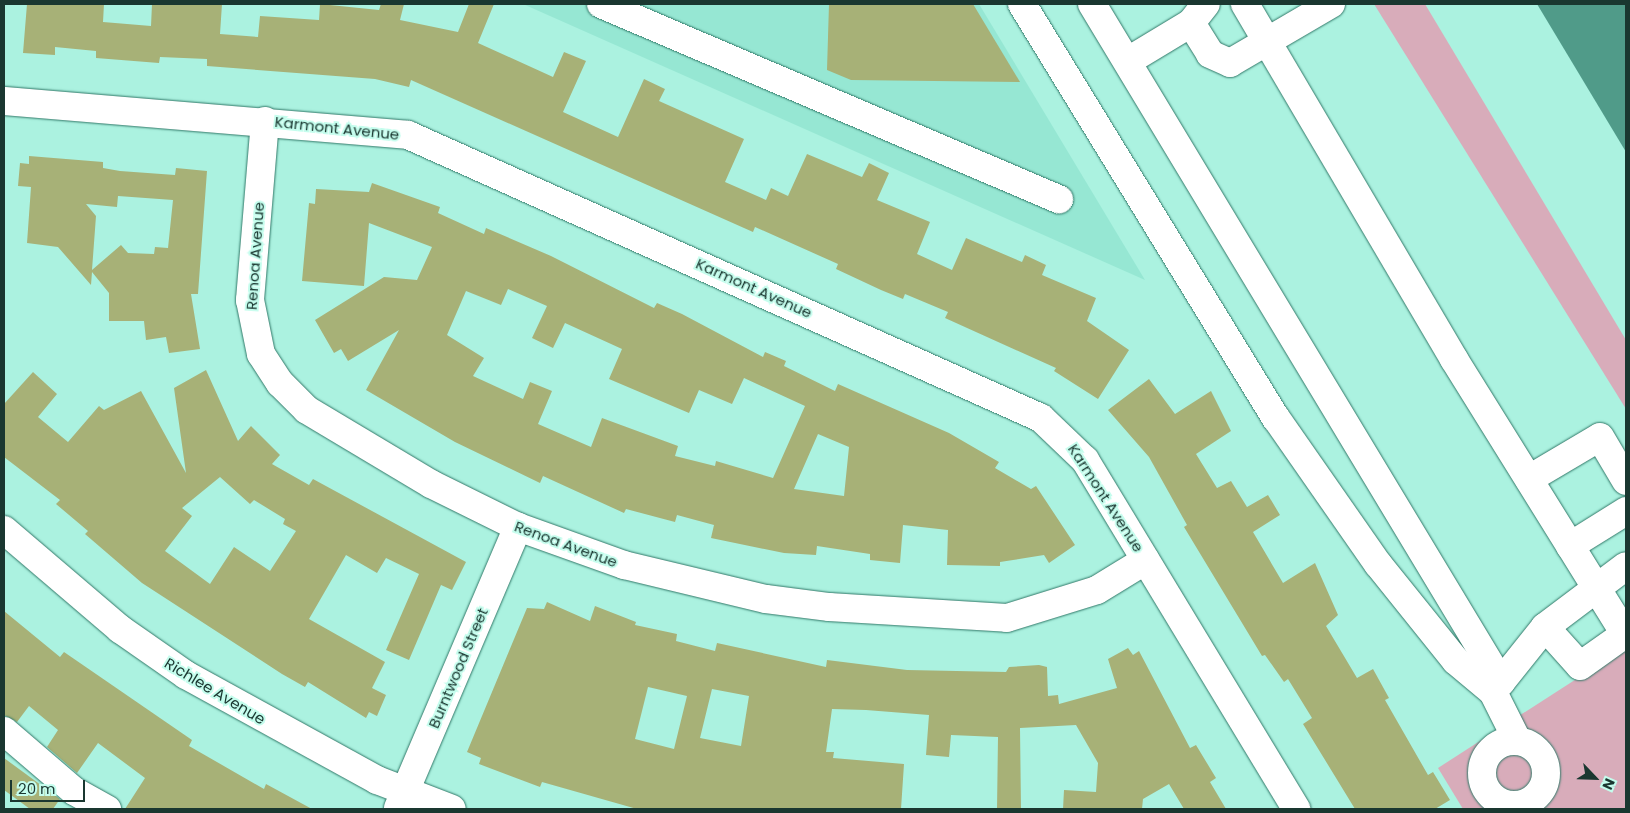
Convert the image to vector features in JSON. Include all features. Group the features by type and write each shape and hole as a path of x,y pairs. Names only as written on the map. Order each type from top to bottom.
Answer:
{"street":[{"path":"601,4 1059,199"},
{"path":"1092,4 1128,61 1497,687 1516,740"},
{"path":"1245,4 1529,479 1625,634 1580,666 1545,627"},
{"path":"1128,61 1199,13 1210,54 1223,62 1237,61 1331,4"},
{"path":"1032,7 1276,418 1378,564 1456,661 1497,687"},
{"name":"Karmont Avenue","path":"4,101 390,130 417,138 1022,407 1072,443 1146,560 1296,809"},
{"name":"Renoa Avenue","path":"265,121 250,300 254,336 268,368 292,397 323,421 431,484 518,527 652,574 766,599 968,618 1007,618 1053,607 1097,590 1146,560"},
{"path":"1529,479 1600,436 1626,481"},
{"path":"1570,546 1626,511"},
{"name":"Burntwood Street","path":"401,801 518,527"},
{"name":"Richlee Avenue","path":"4,530 120,629 186,675 401,801 452,809"},
{"path":"1497,687 1545,627 1595,585 1626,566"},
{"path":"4,731 74,791 107,809"},
{"path":"1516,740 1538,752 1546,776 1538,794 1521,807 1509,804 1490,794 1482,774 1488,754 1506,741 1516,740"}],"shaded area":[{"path":"523,4 979,4 1145,280"},
{"path":"1374,4 1425,4 1626,340 1626,409"},
{"path":"1537,4 1626,4 1626,152"},
{"path":"1626,647 1626,809 1463,809 1438,768"}],"building":[{"path":"27,4 104,4 103,22 151,26 152,4 222,4 220,34 258,37 260,16 319,20 320,4 379,10 381,4 404,4 400,20 458,32 469,4 494,4 478,43 553,77 564,52 586,61 563,112 618,137 644,79 665,89 659,101 744,139 725,182 766,200 771,188 788,196 807,154 862,177 869,163 889,173 877,200 930,222 917,254 952,270 966,238 1022,262 1025,255 1046,265 1042,275 1096,298 1087,321 1129,350 1098,399 1054,371 1056,368 945,318 948,312 905,294 903,299 881,290 836,269 838,264 755,227 753,232 411,80 409,87 375,79 207,66 207,59 160,57 159,63 96,58 96,51 55,47 55,55 23,53"},
{"path":"829,4 973,4 1020,82 851,80 827,70"},
{"path":"29,156 103,162 103,168 120,171 175,175 176,168 207,171 198,294 191,294 200,349 169,353 166,337 146,340 144,321 109,321 109,293 92,272 91,285 58,247 27,243 31,187 18,186 20,163 29,164","holes":["118,196 173,200 168,248 155,247 154,254 128,253 121,245 92,270 96,216 86,204 117,207"]},
{"path":"372,183 440,207 438,213 484,234 486,228 551,256 654,308 657,303 682,314 763,357 765,352 786,361 784,366 835,391 838,384 949,433 999,462 995,468 1031,489 1036,486 1075,545 1049,563 1044,555 1000,562 1000,566 947,565 948,530 903,525 900,563 870,560 870,554 817,546 816,555 784,553 711,538 714,525 677,515 675,522 626,509 624,513 543,476 540,483 455,442 366,390 399,330 348,361 341,349 334,353 315,320 384,277 417,280 432,247 369,223 364,286 302,281 309,203 315,204 316,189 369,192","holes":["508,289 547,306 532,338 553,348 565,323 622,349 609,379 689,413 699,390 732,404 744,378 805,406 773,478 716,461 715,466 675,456 678,446 602,418 591,447 538,424 552,391 530,382 523,399 473,376 484,358 447,335 466,291 501,305","818,434 849,447 844,496 794,489"]},
{"path":"206,370 238,441 251,426 280,455 272,464 309,485 313,479 466,562 452,590 441,585 409,660 386,650 419,574 386,558 377,573 346,555 309,619 385,662 372,688 386,695 377,716 369,712 366,718 308,682 305,687 282,674 142,583 85,534 88,531 56,504 60,500 4,457 4,404 33,372 57,394 38,417 68,442 99,406 104,410 141,391 186,473 174,388","holes":["220,477 250,504 254,500 285,519 283,524 296,531 270,571 234,547 210,584 165,551 192,516 182,508"]},
{"path":"1149,379 1175,414 1211,391 1231,431 1196,454 1217,488 1231,481 1247,507 1268,495 1280,515 1253,532 1283,583 1315,563 1338,615 1326,626 1357,678 1373,669 1389,698 1385,700 1428,775 1433,772 1450,800 1435,809 1355,809 1303,724 1312,718 1288,679 1284,682 1265,655 1262,656 1184,527 1187,525 1149,457 1108,410"},
{"path":"547,602 590,621 595,606 636,622 635,625 677,634 676,641 715,651 717,643 826,667 827,660 907,670 1006,672 1009,667 1039,665 1047,667 1048,696 1058,695 1059,704 1117,688 1108,659 1128,648 1133,655 1139,651 1190,748 1196,745 1216,778 1210,782 1226,809 1184,809 1169,784 1143,799 1142,809 1063,809 1064,790 1096,792 1098,763 1076,725 1020,728 1021,809 997,809 998,737 951,735 949,757 926,755 929,715 866,710 832,709 826,752 834,752 833,758 904,764 901,809 637,809 542,782 540,787 479,764 481,758 467,752 527,608 544,609","holes":["648,687 687,696 674,749 635,739","712,689 749,696 741,746 700,738"]},
{"path":"4,611 60,657 64,652 192,740 189,746 264,789 266,784 312,809 125,809 145,778 98,743 77,773 47,747 58,730 29,706 17,722 4,715"},
{"path":"4,758 60,799 53,809 30,809 4,790"}]}
